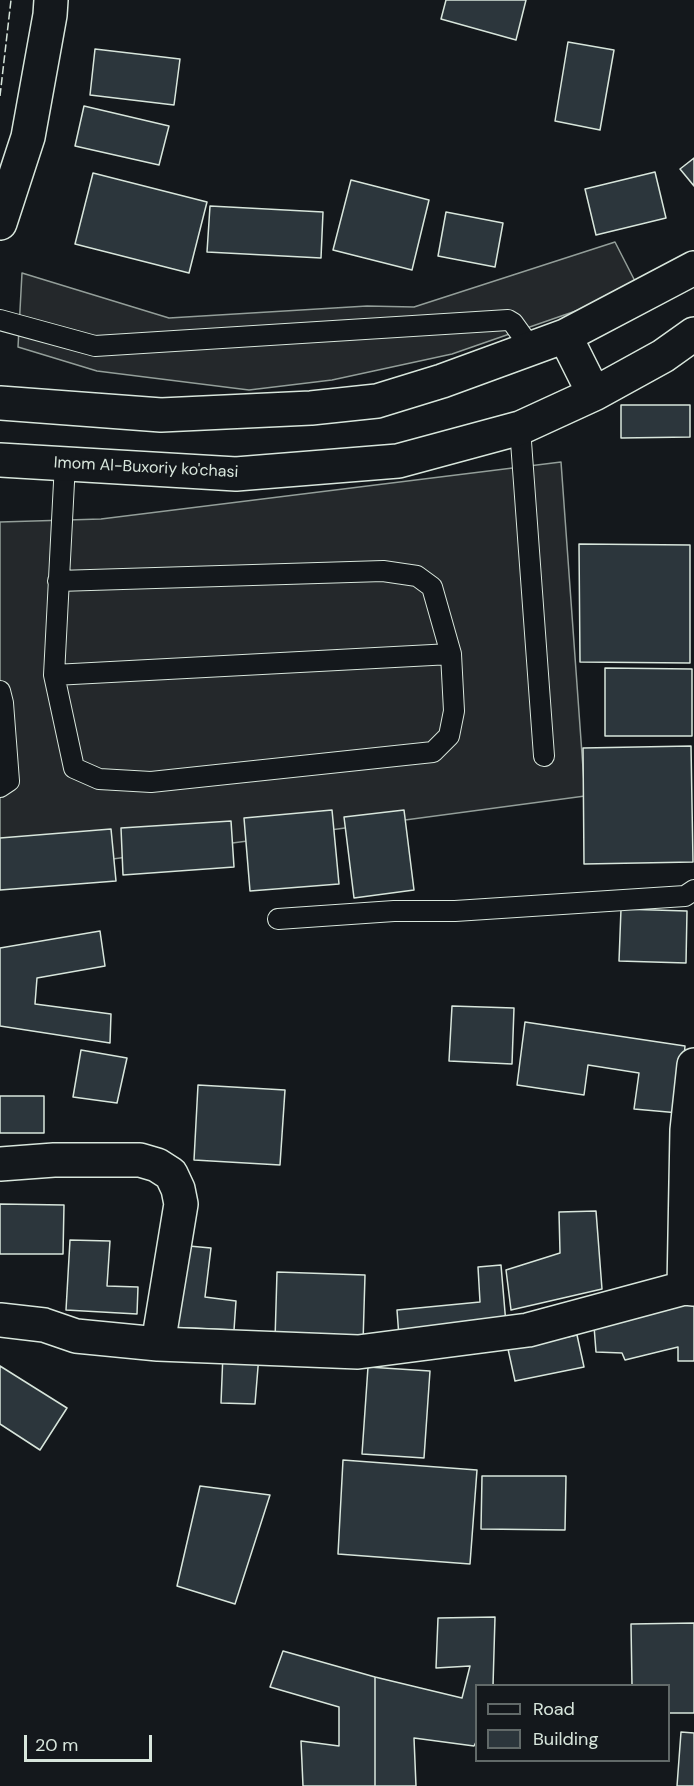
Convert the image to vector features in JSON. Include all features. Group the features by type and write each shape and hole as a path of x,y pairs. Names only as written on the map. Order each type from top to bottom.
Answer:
{"main road":[{"path":"0,223 28,136 51,0"},
{"path":"0,403 161,416 322,407 377,401 442,381 565,336 694,268"},
{"name":"Imom Al-Buxoriy ko'chasi","path":"0,460 236,474 398,461 520,428 594,394 663,356 694,334"},
{"path":"565,336 594,394"},
{"path":"0,1320 44,1324 76,1336 158,1344 358,1352 528,1330 689,1288 687,1130 694,1065"},
{"path":"0,1164 54,1160 140,1160 157,1165 171,1174 178,1189 181,1204 158,1344"}],"lane":[{"path":"0,320 95,346 508,320 513,323 531,348"},
{"path":"520,428 544,756"},
{"path":"58,581 383,571 417,576 432,587 451,654 454,711 449,736 433,752 151,782 99,778 74,768 54,675 58,581 65,463"},
{"path":"54,675 451,654"},
{"path":"0,691 9,781 0,787"},
{"path":"278,919 394,911 455,911 685,896 694,890"}],"shaded area":[{"path":"615,242 639,289 452,354 332,380 249,390 97,371 18,347 22,273 169,318 367,306 414,307"},
{"path":"561,462 585,796 0,874 0,522 101,519"}],"building":[{"path":"446,0 526,0 516,40 441,19"},
{"path":"568,42 614,50 600,130 555,121"},
{"path":"95,49 180,59 174,105 90,95"},
{"path":"84,106 169,126 159,165 75,146"},
{"path":"694,158 694,186 680,169"},
{"path":"655,172 666,218 596,235 585,189"},
{"path":"93,173 207,202 189,273 75,244"},
{"path":"351,180 429,200 412,270 333,250"},
{"path":"210,206 323,212 321,258 207,252"},
{"path":"446,212 503,223 495,267 438,256"},
{"path":"621,405 690,405 690,437 621,438"},
{"path":"579,544 690,545 690,663 580,662"},
{"path":"605,668 692,669 692,736 605,736"},
{"path":"691,746 693,862 584,864 583,748"},
{"path":"332,810 339,884 250,891 244,818"},
{"path":"404,810 414,890 354,898 344,817"},
{"path":"231,821 234,867 123,875 121,828"},
{"path":"111,829 116,881 0,890 0,838"},
{"path":"621,909 687,911 686,963 619,961"},
{"path":"100,931 105,966 37,978 35,1004 111,1014 110,1043 0,1026 0,948"},
{"path":"452,1006 514,1008 512,1064 449,1061"},
{"path":"525,1022 685,1046 679,1113 634,1109 639,1073 588,1065 584,1095 517,1085"},
{"path":"81,1050 127,1058 117,1103 73,1097"},
{"path":"198,1085 285,1090 280,1165 194,1160"},
{"path":"0,1096 44,1096 44,1133 0,1133"},
{"path":"0,1204 64,1205 63,1254 0,1254"},
{"path":"596,1211 602,1289 511,1310 506,1270 560,1253 559,1212"},
{"path":"70,1240 110,1241 107,1286 138,1287 137,1314 66,1310"},
{"path":"178,1245 211,1248 205,1297 236,1301 234,1330 167,1327"},
{"path":"501,1265 506,1324 399,1337 397,1310 480,1302 478,1267"},
{"path":"277,1272 365,1275 363,1343 275,1340"},
{"path":"694,1298 694,1361 678,1361 678,1347 625,1360 622,1353 596,1352 594,1326"},
{"path":"577,1335 584,1367 515,1381 508,1349"},
{"path":"223,1353 259,1355 255,1404 221,1403"},
{"path":"0,1366 67,1408 40,1450 0,1424"},
{"path":"368,1367 430,1371 424,1458 362,1454"},
{"path":"343,1460 477,1470 470,1564 338,1554"},
{"path":"482,1476 566,1476 565,1530 481,1529"},
{"path":"200,1486 270,1495 235,1604 177,1586"},
{"path":"495,1617 493,1684 475,1684 475,1744 474,1746 414,1738 416,1786 375,1786 375,1677 462,1698 470,1666 436,1668 438,1618"},
{"path":"694,1623 694,1713 670,1713 670,1684 632,1684 631,1624"},
{"path":"283,1651 375,1677 375,1786 303,1786 301,1741 339,1746 339,1707 270,1687"},
{"path":"681,1732 694,1733 694,1786 677,1786"}],"fence":[{"path":"0,96 11,0"}]}
